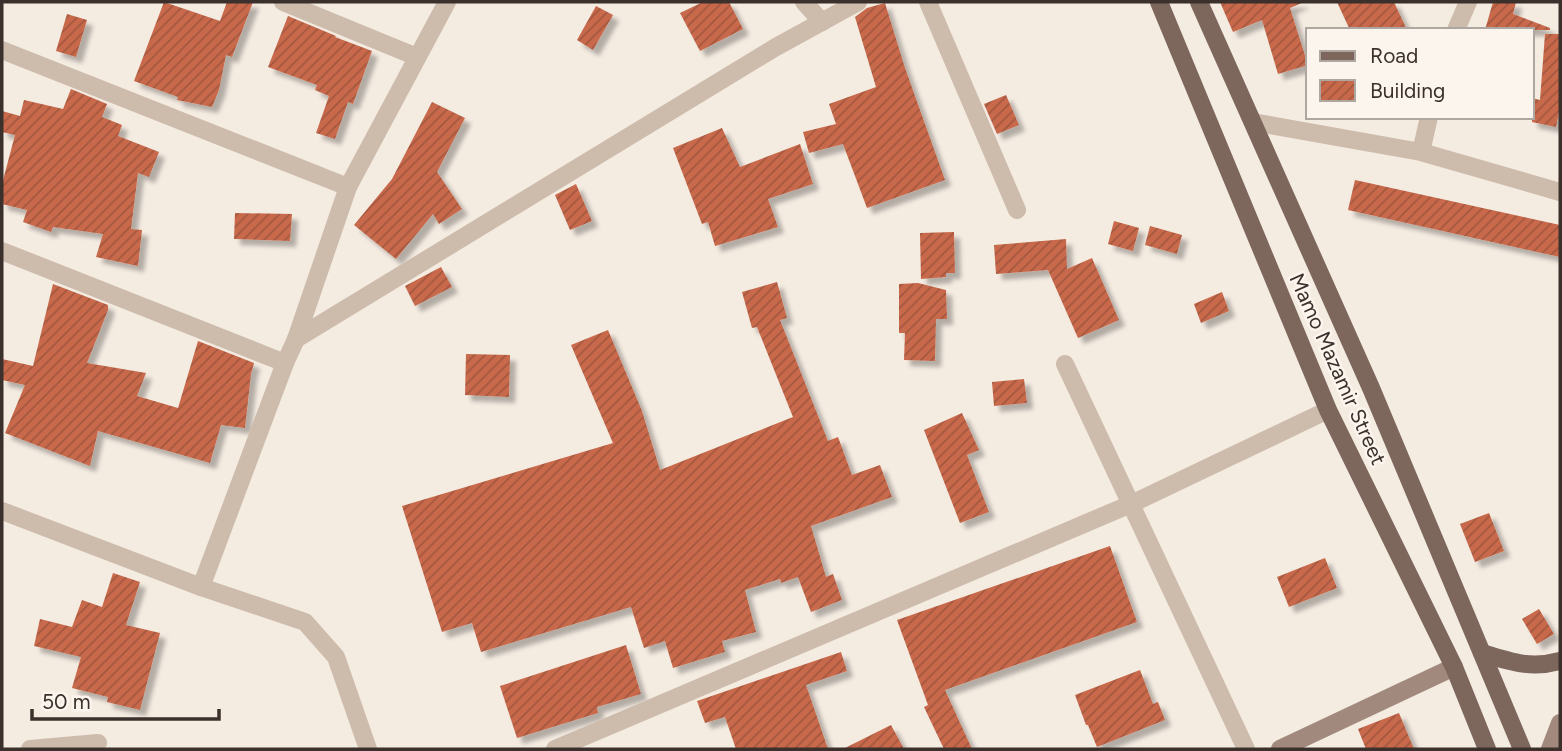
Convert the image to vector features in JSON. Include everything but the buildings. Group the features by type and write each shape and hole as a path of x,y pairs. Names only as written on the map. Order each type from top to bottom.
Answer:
{"main road":[{"name":"Mamo Mazamir Street","path":"1159,2 1328,410 1454,667 1487,749"},
{"name":"Mamo Mazamir Street","path":"1199,2 1371,388 1522,749"},
{"path":"1482,653 1518,664 1549,664 1560,661"}],"street":[{"path":"283,2 417,57"},
{"path":"201,587 296,339 348,187 447,2"},
{"path":"804,2 822,22"},
{"path":"296,339 764,54 858,2"},
{"path":"928,2 1017,211"},
{"path":"1457,28 1468,2"},
{"path":"2,50 348,187"},
{"path":"1421,152 1429,119"},
{"path":"1253,122 1421,152 1560,192"},
{"path":"2,251 285,363"},
{"path":"1065,364 1246,749"},
{"path":"555,749 1131,504 1328,410"},
{"path":"2,511 201,587 305,622 336,657 368,749"},
{"path":"1280,749 1454,667"},
{"path":"1550,749 1560,723"},
{"path":"30,749 98,743"}]}
